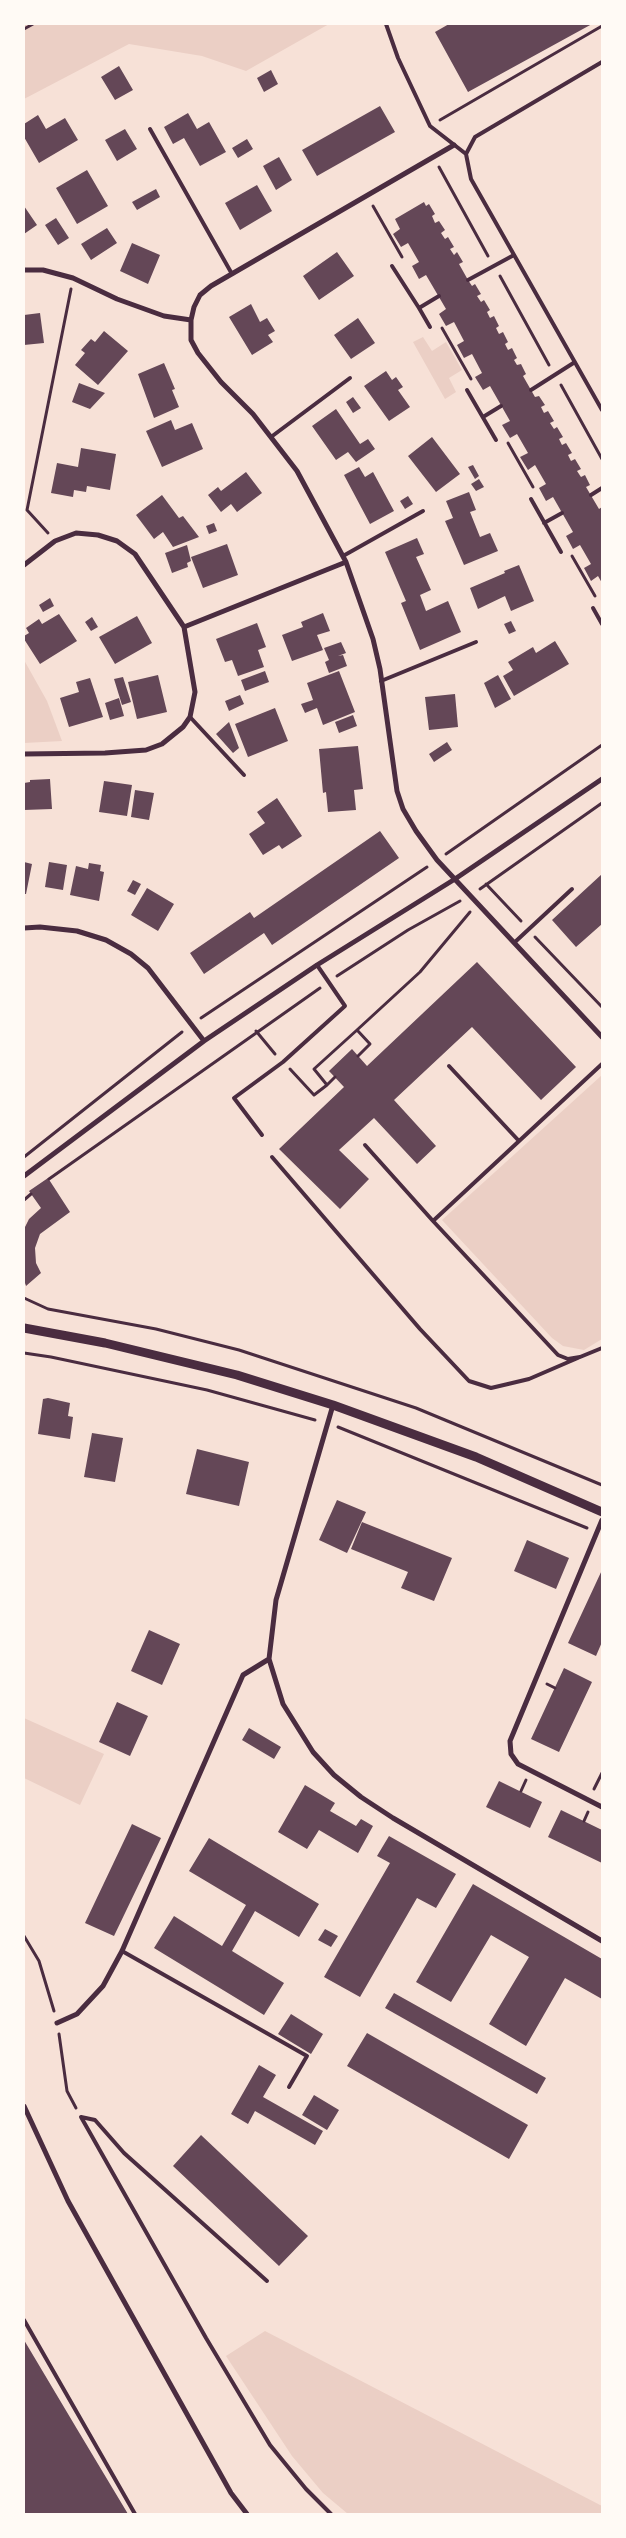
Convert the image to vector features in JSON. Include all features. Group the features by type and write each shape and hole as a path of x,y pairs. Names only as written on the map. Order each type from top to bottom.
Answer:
{"street":[{"path":"454,145 232,274 200,295 194,307 191,320 191,340 198,354 271,437 297,471 346,562 373,639 397,791 403,809 437,860 602,1037"},
{"path":"24,270 43,270 73,278 117,299 164,316 191,320"},
{"path":"24,565 55,541 76,533 98,535 117,541 135,554 184,627 195,692 190,717 173,737 162,744 146,750 105,753 24,754"},
{"path":"184,627 346,562"},
{"path":"24,1176 204,1041 318,964 455,879 602,779"},
{"path":"24,928 40,927 77,931 106,940 131,954 148,968 204,1041"},
{"path":"24,1328 105,1343 237,1375 333,1405 485,1461 602,1512"},
{"path":"333,1405 276,1600 269,1658 283,1704 312,1752 334,1775 361,1797 393,1818 602,1941"},
{"path":"602,1520 510,1742 511,1754 518,1764 602,1807"},
{"path":"57,2023 77,2014 103,1986 122,1951 243,1676 269,1658"},
{"path":"24,2106 68,2201 231,2493 246,2514"}],"lane":[{"path":"386,24 398,58 430,126 466,154"},
{"path":"602,62 475,137 466,154 471,179 602,410"},
{"path":"150,130 232,274"},
{"path":"468,280 514,255"},
{"path":"392,266 430,326"},
{"path":"419,308 438,296"},
{"path":"531,390 575,362"},
{"path":"271,437 350,378"},
{"path":"468,390 496,440"},
{"path":"483,417 501,406"},
{"path":"591,495 602,488"},
{"path":"531,499 561,552"},
{"path":"343,556 423,511"},
{"path":"544,523 562,513"},
{"path":"594,608 602,624"},
{"path":"381,681 476,642"},
{"path":"190,717 244,774"},
{"path":"515,942 572,889"},
{"path":"262,1135 234,1098 283,1062 345,1006 318,964"},
{"path":"433,1221 602,1064"},
{"path":"450,1066 519,1142"},
{"path":"365,1145 558,1355 568,1359 580,1357"},
{"path":"272,1156 420,1329 469,1381 491,1388 529,1379 602,1348"},
{"path":"122,1951 307,2056 289,2087"},
{"path":"267,2281 124,2153 95,2120 81,2117 206,2338 270,2445 306,2489 331,2514"},
{"path":"24,2320 135,2514"}],"path":[{"path":"24,29 33,24"},
{"path":"430,126 602,26"},
{"path":"434,157 602,459"},
{"path":"55,541 27,510 73,278"},
{"path":"24,1157 192,1024 437,860 602,745"},
{"path":"48,1179 329,982 408,930 471,895 602,803"},
{"path":"486,884 602,1007"},
{"path":"335,1077 327,1085 314,1069 420,972 470,912"},
{"path":"357,1030 370,1044 358,1056"},
{"path":"24,1200 31,1194"},
{"path":"24,1298 48,1309 156,1329 267,1360 416,1408 602,1485"},
{"path":"589,1801 602,1772"}],"shaded area":[{"path":"24,24 329,24 246,71 202,56 129,44 24,99"},
{"path":"423,337 432,351 446,342 462,370 449,378 456,392 445,399 413,342"},
{"path":"24,660 47,701 62,741 24,743"},
{"path":"602,1075 602,1339 584,1350 563,1346 552,1338 442,1220"},
{"path":"24,1718 104,1754 80,1805 24,1778"},
{"path":"265,2331 602,2506 602,2514 348,2514 323,2493 292,2456 226,2356"}],"building":[{"path":"449,24 592,24 468,92 435,32"},
{"path":"119,66 133,90 115,100 101,77"},
{"path":"271,70 278,84 264,92 257,78"},
{"path":"380,106 395,132 317,176 302,150"},
{"path":"188,113 197,129 209,122 226,152 200,166 184,138 173,144 164,127"},
{"path":"38,115 46,129 65,118 78,140 39,163 24,137 24,124"},
{"path":"125,129 137,149 117,161 105,140"},
{"path":"247,139 253,149 238,158 232,148"},
{"path":"279,157 292,180 276,190 263,166"},
{"path":"87,170 108,206 77,224 56,188"},
{"path":"257,185 272,211 240,230 225,203"},
{"path":"156,189 160,197 137,210 132,202"},
{"path":"424,202 426,206 429,204 435,214 432,216 435,223 439,221 445,230 441,233 445,239 448,237 454,247 450,249 454,255 457,252 463,262 459,264 472,286 475,284 481,294 477,296 481,302 484,300 490,310 487,312 490,318 494,316 499,326 496,328 499,334 503,332 508,342 505,344 508,350 512,348 517,358 514,360 517,365 521,364 526,374 523,376 535,397 539,396 545,405 541,407 544,413 548,411 554,421 550,423 554,429 557,427 563,437 559,439 562,445 566,443 572,453 568,455 571,461 575,459 581,469 577,471 581,477 585,475 590,485 586,487 599,509 602,507 602,583 598,576 591,581 584,568 591,564 580,545 573,549 566,536 573,532 553,497 546,501 539,488 546,484 535,465 528,470 520,457 528,453 517,434 510,438 502,425 510,421 490,386 483,390 475,377 482,373 472,354 464,358 457,345 464,341 454,322 446,326 439,314 446,309 426,275 419,279 412,266 419,262 408,243 401,247 393,234 400,229 395,219"},
{"path":"24,206 37,225 24,234"},
{"path":"56,218 69,238 58,245 45,225"},
{"path":"107,228 117,243 91,260 81,244"},
{"path":"132,243 160,255 148,284 120,271"},
{"path":"337,252 354,276 319,300 303,276"},
{"path":"251,304 260,322 267,318 275,331 268,335 273,342 252,355 229,317"},
{"path":"40,313 44,343 24,345 24,315"},
{"path":"358,318 375,343 351,359 334,335"},
{"path":"104,331 128,351 98,385 75,365 85,353 81,350 91,339 95,342"},
{"path":"164,363 175,389 172,390 179,407 154,418 138,374"},
{"path":"386,371 392,380 396,377 403,387 398,390 410,407 389,421 364,386"},
{"path":"79,383 105,393 90,409 72,402"},
{"path":"353,397 361,408 353,413 346,402"},
{"path":"336,409 360,444 368,439 375,449 356,462 348,452 336,460 312,426"},
{"path":"171,420 175,430 192,423 203,449 162,467 146,431"},
{"path":"432,437 460,474 436,492 408,456"},
{"path":"81,448 116,454 110,490 87,486 86,492 74,490 73,497 51,493 57,463 78,467"},
{"path":"473,465 479,476 475,479 468,467"},
{"path":"359,467 365,477 373,472 394,511 370,524 344,475"},
{"path":"246,472 262,493 237,512 231,504 221,512 208,495 218,487 221,491"},
{"path":"479,479 484,487 476,491 471,484"},
{"path":"469,492 476,510 470,512 480,537 490,533 498,551 464,565 445,521 453,518 446,501"},
{"path":"162,495 179,518 183,516 199,537 173,547 163,532 154,539 136,515"},
{"path":"408,496 413,504 405,509 400,501"},
{"path":"214,523 217,531 209,534 206,526"},
{"path":"417,538 424,554 416,557 431,590 420,595 426,611 448,601 461,632 420,650 401,603 406,601 385,552"},
{"path":"227,544 238,575 203,588 191,557"},
{"path":"187,545 191,561 187,563 188,567 172,573 165,553"},
{"path":"519,565 534,601 511,611 505,596 478,609 470,588"},
{"path":"50,598 54,606 43,612 39,605"},
{"path":"323,613 330,631 317,635 323,650 292,661 282,635 303,627 301,622"},
{"path":"59,614 77,641 40,664 24,639 24,636 29,633 26,628 39,619 42,624"},
{"path":"137,616 152,643 115,664 99,637"},
{"path":"92,617 98,627 91,631 85,622"},
{"path":"511,621 516,631 509,634 504,624"},
{"path":"257,623 266,647 258,650 264,667 238,676 232,660 225,662 216,639"},
{"path":"555,641 569,664 514,696 503,676 513,670 508,662 533,647 536,653"},
{"path":"341,642 346,653 338,656 343,655 347,666 329,673 325,662 329,660 324,648"},
{"path":"265,671 269,682 245,691 241,680"},
{"path":"339,671 355,712 323,725 317,708 305,713 301,704 313,700 307,683"},
{"path":"158,675 167,712 137,719 128,682"},
{"path":"498,675 511,699 495,708 484,683"},
{"path":"123,677 131,702 122,705 114,679"},
{"path":"90,678 103,717 69,727 60,698 79,692 76,682"},
{"path":"455,694 458,727 429,730 425,697"},
{"path":"240,695 244,704 229,711 225,701"},
{"path":"119,698 124,716 110,720 105,703"},
{"path":"275,708 288,741 248,757 235,724"},
{"path":"353,715 357,726 339,733 335,722"},
{"path":"229,722 239,748 233,753 216,734"},
{"path":"447,742 452,750 434,762 429,754"},
{"path":"358,746 363,789 354,790 356,810 328,812 326,792 323,793 319,749"},
{"path":"50,779 52,809 24,810 24,783 30,782 30,780"},
{"path":"104,781 132,785 127,816 99,812"},
{"path":"135,790 154,793 149,820 131,817"},
{"path":"277,798 302,836 282,849 279,845 263,855 249,834 265,823 257,812"},
{"path":"380,831 399,858 272,945 264,933 204,974 190,953 250,912 254,918"},
{"path":"24,862 32,864 26,894 24,894"},
{"path":"49,862 67,865 63,890 45,887"},
{"path":"89,863 101,865 100,871 104,872 99,901 70,895 76,866 88,869"},
{"path":"602,874 602,924 576,947 552,920"},
{"path":"133,880 141,884 135,895 127,891"},
{"path":"147,888 174,904 158,931 131,915"},
{"path":"477,962 576,1067 541,1100 472,1027 394,1100 436,1146 417,1164 374,1118 339,1150 369,1179 340,1209 279,1149 344,1087 329,1071 352,1049 367,1066"},
{"path":"48,1178 70,1212 40,1234 35,1248 36,1263 41,1273 26,1286 24,1280 24,1229 29,1219 41,1208 29,1191"},
{"path":"48,1398 70,1403 68,1416 73,1417 70,1439 38,1434 43,1399"},
{"path":"92,1433 123,1438 115,1482 84,1477"},
{"path":"197,1449 249,1462 239,1506 186,1494"},
{"path":"337,1500 366,1512 347,1553 319,1540"},
{"path":"362,1522 452,1558 434,1601 401,1588 408,1572 351,1549"},
{"path":"527,1540 569,1558 556,1589 514,1571"},
{"path":"602,1570 602,1642 596,1656 568,1643"},
{"path":"149,1630 180,1644 162,1685 131,1671"},
{"path":"564,1668 592,1682 559,1752 531,1739"},
{"path":"117,1702 148,1716 130,1756 99,1742"},
{"path":"249,1728 281,1747 274,1759 242,1740"},
{"path":"499,1781 542,1802 530,1828 486,1807"},
{"path":"305,1785 335,1803 330,1811 356,1826 361,1819 373,1826 358,1853 319,1830 307,1849 278,1832"},
{"path":"561,1810 602,1830 602,1863 548,1837"},
{"path":"132,1824 161,1838 114,1936 85,1923"},
{"path":"389,1836 456,1874 436,1908 417,1898 360,1997 324,1977 390,1863 377,1856"},
{"path":"209,1838 319,1904 299,1937 255,1911 232,1951 284,1983 264,2015 154,1948 174,1916 222,1946 246,1905 189,1871"},
{"path":"473,1884 602,1959 602,1999 565,1978 526,2046 489,2024 529,1957 491,1935 451,2002 416,1982"},
{"path":"325,1929 338,1936 331,1947 318,1940"},
{"path":"394,1993 546,2078 537,2094 385,2008"},
{"path":"291,2014 323,2034 311,2054 278,2034"},
{"path":"367,2033 528,2125 509,2159 347,2066"},
{"path":"259,2065 276,2075 263,2097 323,2131 315,2145 255,2111 248,2124 231,2114"},
{"path":"314,2095 339,2110 327,2130 302,2115"},
{"path":"201,2135 308,2236 279,2266 173,2166"},
{"path":"24,2340 77,2429 128,2514 24,2514"}]}
